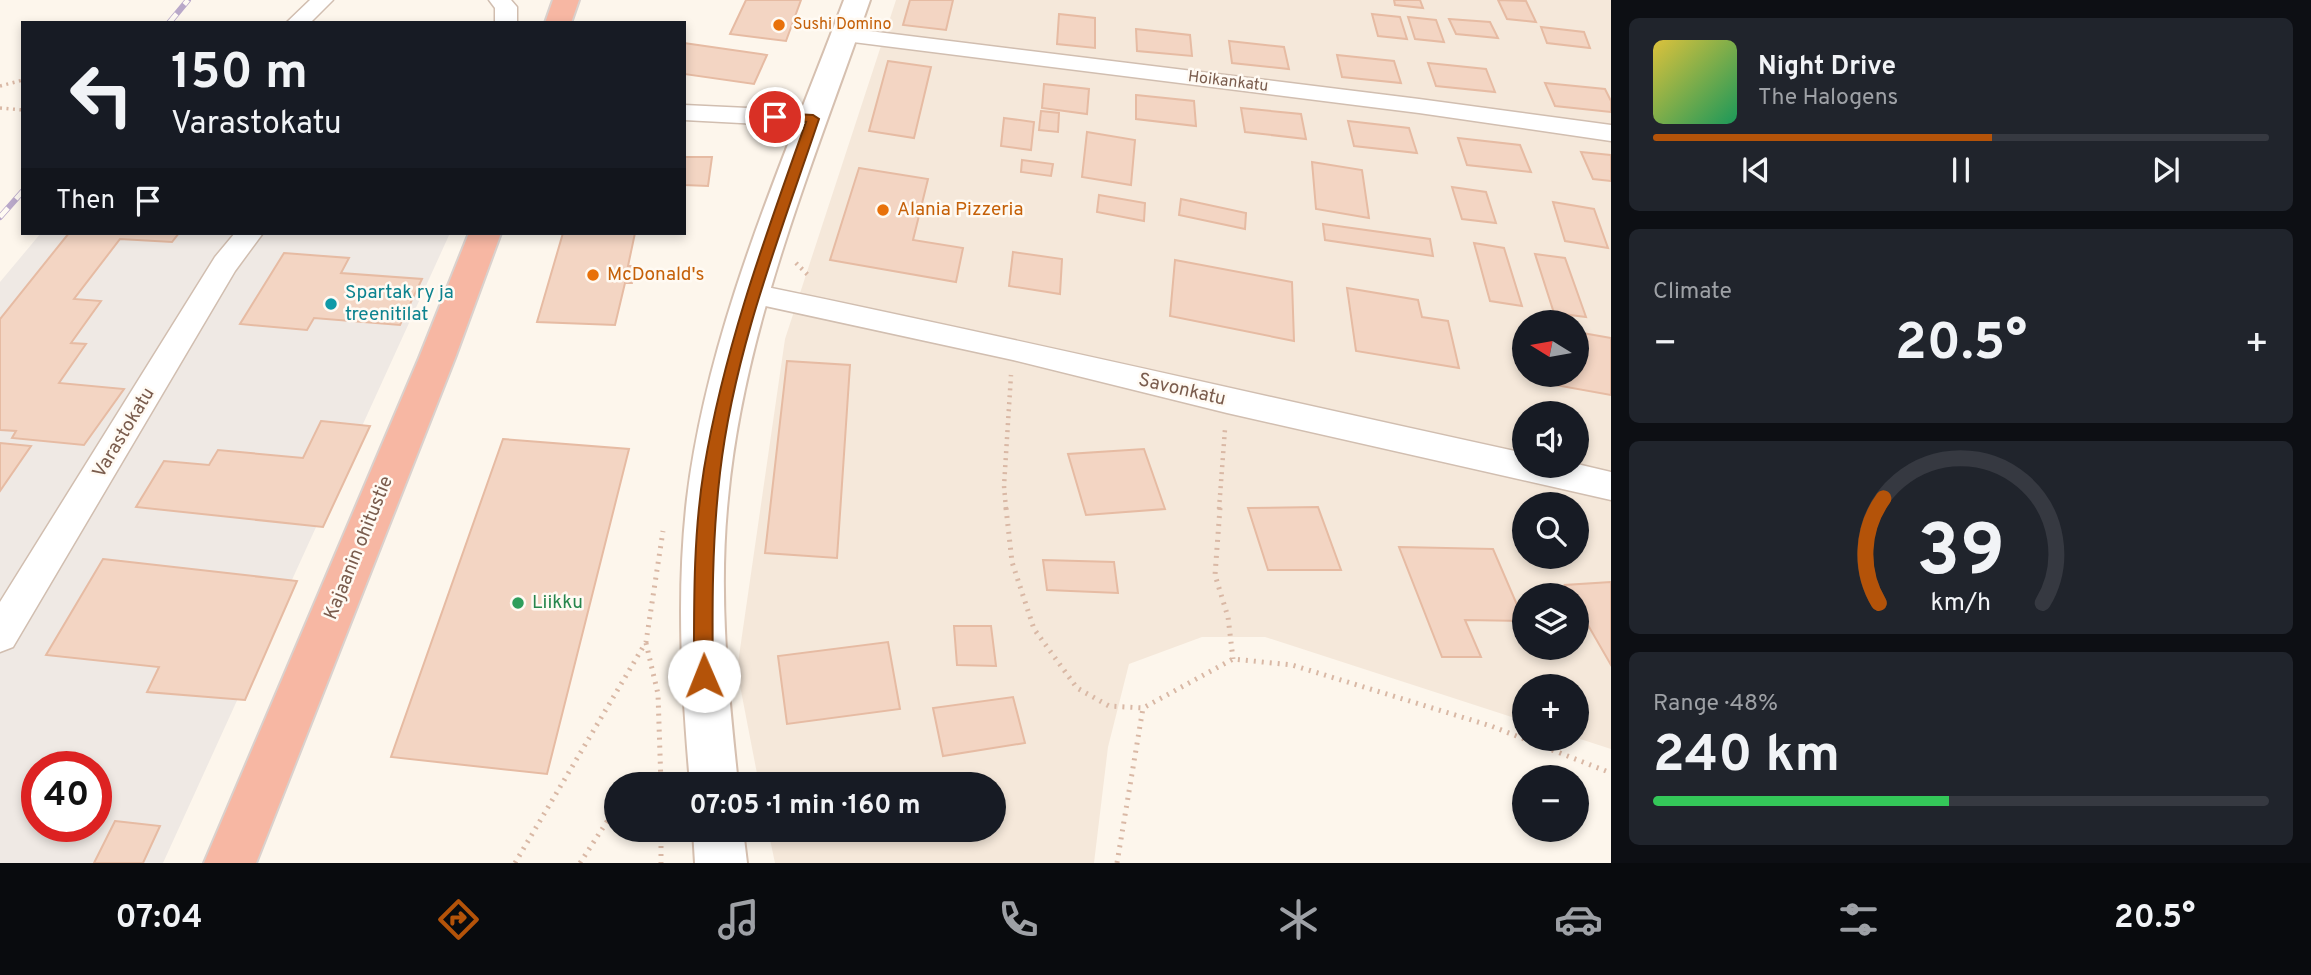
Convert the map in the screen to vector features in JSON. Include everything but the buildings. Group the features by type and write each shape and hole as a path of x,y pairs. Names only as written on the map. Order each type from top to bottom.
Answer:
{"highway":[{"path":"559,21 566,0"},
{"name":"Kajaanin ohitustie","path":"230,863 432,370 484,235"}],"street":[{"path":"299,21 322,0"},
{"path":"500,0 506,7 506,21"},
{"path":"713,772 704,676 702,570 712,471 728,387 765,296 813,119 857,0"},
{"name":"Hoikankatu","path":"845,35 1419,106 1611,134"},
{"path":"686,112 813,119"},
{"name":"Varastokatu","path":"0,635 225,264 248,235"},
{"name":"Savonkatu","path":"765,296 1013,349 1227,401 1611,486"},
{"path":"719,842 721,863"}],"path":[{"path":"0,86 21,81"},
{"path":"0,108 21,110"},
{"path":"765,296 793,260"},
{"path":"1013,349 1006,414 1003,486 1012,562 1034,628 1077,688 1109,706 1143,708 1233,659 1292,665 1491,726 1611,774"},
{"path":"1227,401 1215,575 1228,617 1233,659"},
{"path":"515,863 646,642 664,527"},
{"path":"646,642 658,694 661,772"},
{"path":"1117,863 1143,708"},
{"path":"580,863 604,826"},
{"path":"661,842 661,863"}],"shaded area":[{"path":"896,0 1611,0 1611,749 1589,742 1589,674 1512,674 1512,717 1265,637 1202,637 1129,664 1108,747 1094,863 775,863 771,842 1006,842 1006,772 757,772 737,670 785,339"},
{"path":"39,235 449,235 163,863 0,863 0,282"}],"railway":[{"path":"171,21 188,0"},
{"path":"0,217 21,193"}],"place":[{"name":"Sushi Domino","path":"779,25"},
{"name":"Alania Pizzeria","path":"883,210"},
{"name":"McDonald's","path":"593,275"},
{"name":"Spartak ry ja treenitilat","path":"331,304"},
{"name":"Liikku","path":"518,603"}],"route":[{"path":"704,676 702,570 712,471 728,387 752,294 813,119 775,117"}]}
